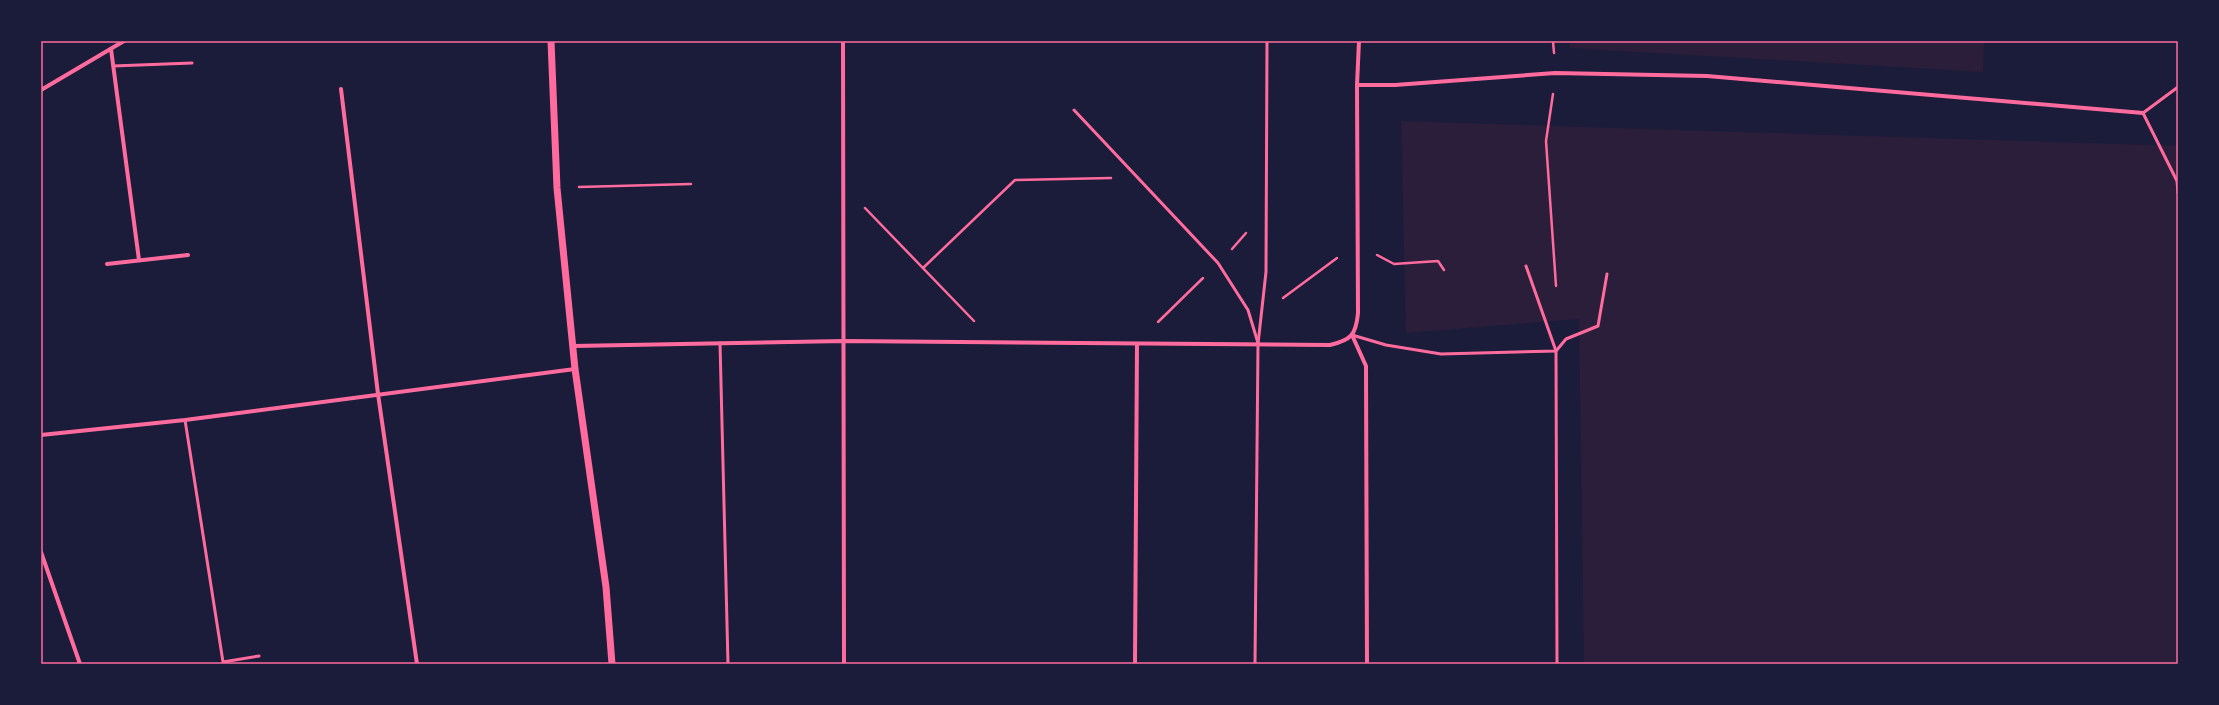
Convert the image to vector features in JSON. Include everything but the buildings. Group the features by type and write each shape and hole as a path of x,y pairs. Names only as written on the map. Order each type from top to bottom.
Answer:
{"street":[{"path":"41,90 124,41"},
{"path":"551,41 557,188 575,368 606,588 612,664"},
{"path":"843,41 844,664"},
{"path":"573,346 844,341 1330,345 1344,342 1352,335 1357,326 1358,313 1357,85 1359,41"},
{"path":"111,49 139,260"},
{"path":"1357,85 1395,85 1555,73 1707,76 2143,113"},
{"path":"341,89 378,394 418,664"},
{"path":"107,264 188,255"},
{"path":"1352,335 1366,366 1367,664"},
{"path":"1135,664 1136,344"},
{"path":"41,435 185,420 575,368"},
{"path":"41,552 80,664"}],"lane":[{"path":"1255,664 1258,344 1266,272 1267,41"},
{"path":"114,66 192,63"},
{"path":"2178,87 2143,113 2177,181 2178,193"},
{"path":"1074,110 1218,263 1248,310 1258,344"},
{"path":"1526,266 1556,351 1557,664"},
{"path":"1352,335 1386,345 1442,354 1556,351 1566,339 1598,326 1607,274"},
{"path":"720,343 728,664"},
{"path":"185,420 223,662 259,656"}],"path":[{"path":"1555,73 1546,141 1556,293"},
{"path":"923,268 1015,180 1137,178"},
{"path":"557,188 691,184"},
{"path":"843,187 996,343"},
{"path":"1357,244 1394,264 1438,261 1444,270"}],"shaded area":[{"path":"1570,41 1984,41 1983,72 1569,48"},
{"path":"1401,121 2178,146 2178,664 1584,664 1579,319 1406,333"}]}
